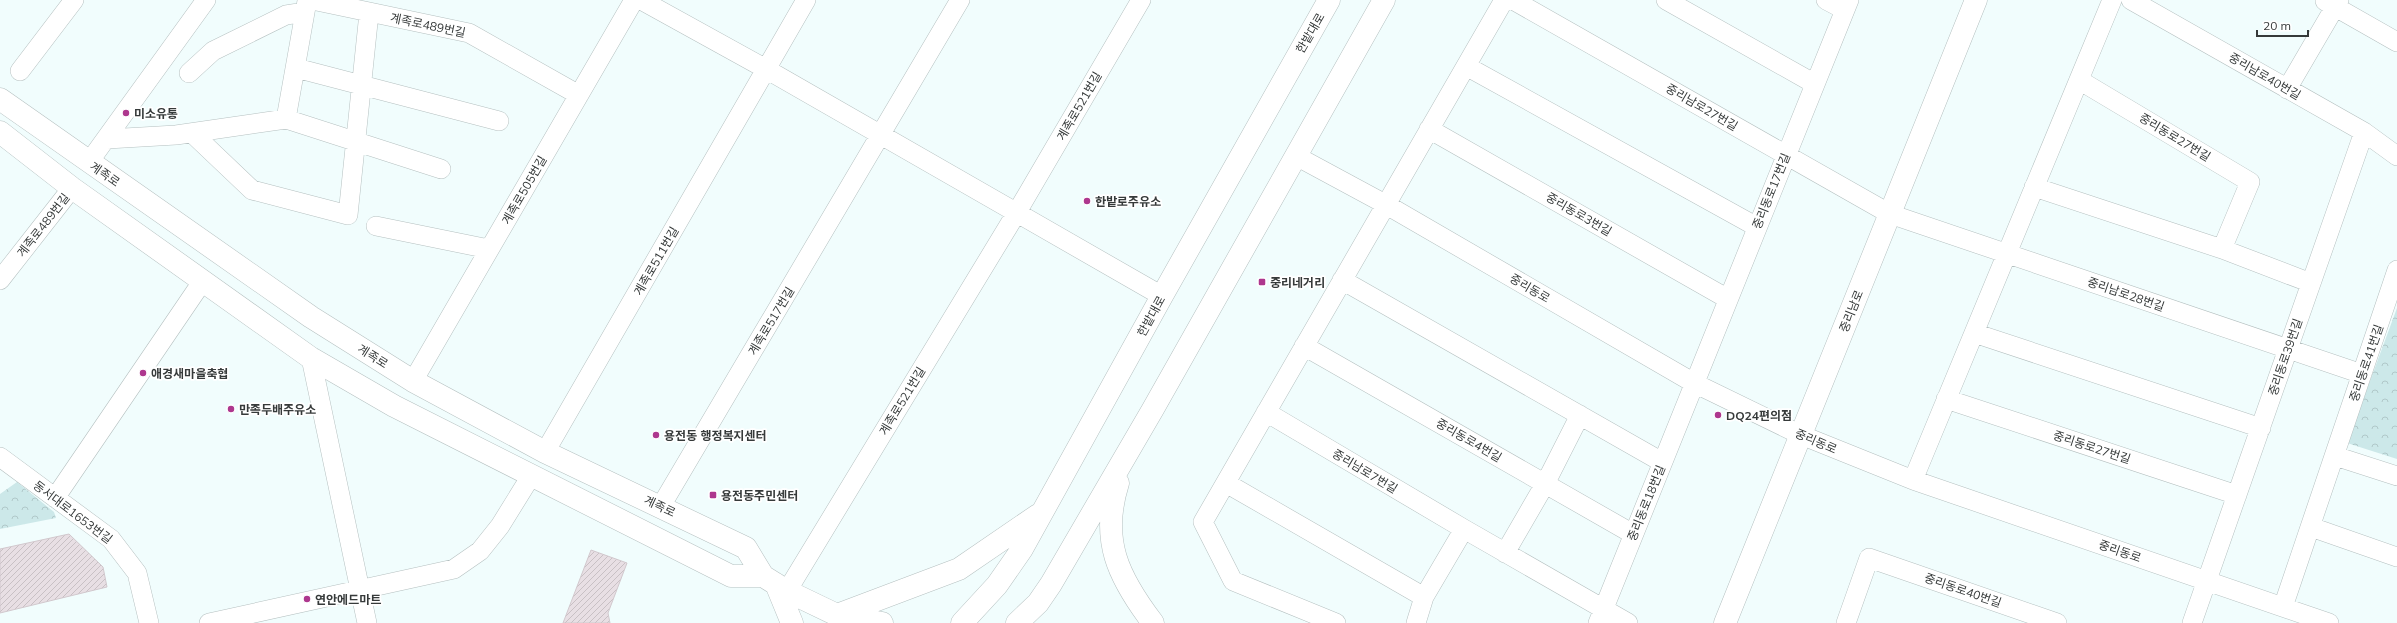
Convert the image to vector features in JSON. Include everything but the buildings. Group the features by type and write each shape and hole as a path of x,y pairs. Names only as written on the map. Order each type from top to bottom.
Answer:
{"main road":[{"name":"한밭대로","path":"962,623 1012,566 1329,0"},
{"path":"1017,623 1038,603 1051,584 1153,409 1384,0"},
{"name":"중리남로","path":"1725,623 1976,0"},
{"name":"계족로","path":"0,99 311,317 413,381 546,452 746,548 776,584 792,623"},
{"path":"0,132 72,188 202,282 311,358 394,406 731,576 776,584 837,615 882,623"},
{"path":"1153,409 1123,469 1113,498 1111,505 1110,541 1127,588 1153,623"},
{"path":"837,615 959,569 1042,512"}],"street":[{"path":"20,71 74,0"},
{"path":"89,162 206,0"},
{"name":"계족로505번길","path":"413,381 634,0"},
{"path":"641,0 766,69 1162,296"},
{"name":"계족로511번길","path":"546,452 806,0"},
{"name":"계족로517번길","path":"661,506 960,0"},
{"name":"계족로521번길","path":"776,584 1017,212 1141,0"},
{"path":"1336,623 1233,581 1203,522 1504,0"},
{"name":"중리남로27번길","path":"1513,0 1890,214"},
{"path":"1666,0 1815,84"},
{"path":"1826,0 1847,5"},
{"path":"1913,480 2112,0"},
{"name":"중리남로40번길","path":"2131,0 2364,132 2397,156"},
{"path":"2287,89 2333,2 2397,42"},
{"path":"286,120 308,4"},
{"name":"계족로489번길","path":"189,73 213,51 308,4 369,13 469,33 579,95"},
{"name":"중리동로17번길","path":"1694,383 1847,5"},
{"path":"192,133 252,190 348,215 369,13"},
{"path":"1466,66 1757,227"},
{"path":"296,68 499,121"},
{"name":"중리동로27번길","path":"2079,80 2250,182 2222,249"},
{"path":"106,139 192,133 286,120 441,169"},
{"name":"중리동로3번길","path":"1429,128 1728,299"},
{"name":"중리동로39번길","path":"2207,581 2364,132"},
{"name":"중리동로","path":"1296,156 1385,204 1694,383 1801,435 1913,480 2329,623"},
{"path":"2034,187 2222,249 2311,283"},
{"name":"계족로489번길","path":"0,280 72,188"},
{"name":"중리남로28번길","path":"1890,214 2362,374"},
{"path":"376,226 489,249"},
{"name":"중리동로41번길","path":"2284,607 2397,270"},
{"path":"1342,280 1662,462"},
{"path":"55,498 202,282"},
{"path":"1974,333 2261,428"},
{"name":"중리동로4번길","path":"1304,346 1633,534"},
{"path":"311,358 362,589 368,623"},
{"name":"중리동로18번길","path":"1600,616 1694,383"},
{"name":"중리동로27번길","path":"1946,399 2237,495"},
{"name":"중리남로7번길","path":"1266,412 1505,553 1600,616 1628,623"},
{"path":"1505,553 1545,484 1580,415"},
{"path":"2334,456 2397,476"},
{"name":"동서대로1653번길","path":"0,457 112,539 137,573 149,623"},
{"path":"209,623 454,569 480,551 500,526 531,476"},
{"path":"1226,483 1424,597"},
{"path":"2311,527 2397,557"},
{"path":"1416,623 1424,597 1464,529"},
{"name":"중리동로40번길","path":"1846,623 1869,558 2057,623"},
{"path":"2192,623 2207,581"}],"green space":[{"path":"2397,308 2397,459 2347,443"},
{"path":"17,482 54,512 56,518 0,529 0,494"}],"place":[{"name":"미소유통","path":"126,113"},
{"name":"한밭로주유소","path":"1087,201"},
{"name":"중리네거리","path":"1262,282"},
{"name":"애경새마을축협","path":"143,373"},
{"name":"만족두배주유소","path":"231,409"},
{"name":"DQ24편의점","path":"1718,415"},
{"name":"용전동 행정복지센터","path":"656,435"},
{"name":"용전동주민센터","path":"713,495"},
{"name":"연안에드마트","path":"307,599"}]}
